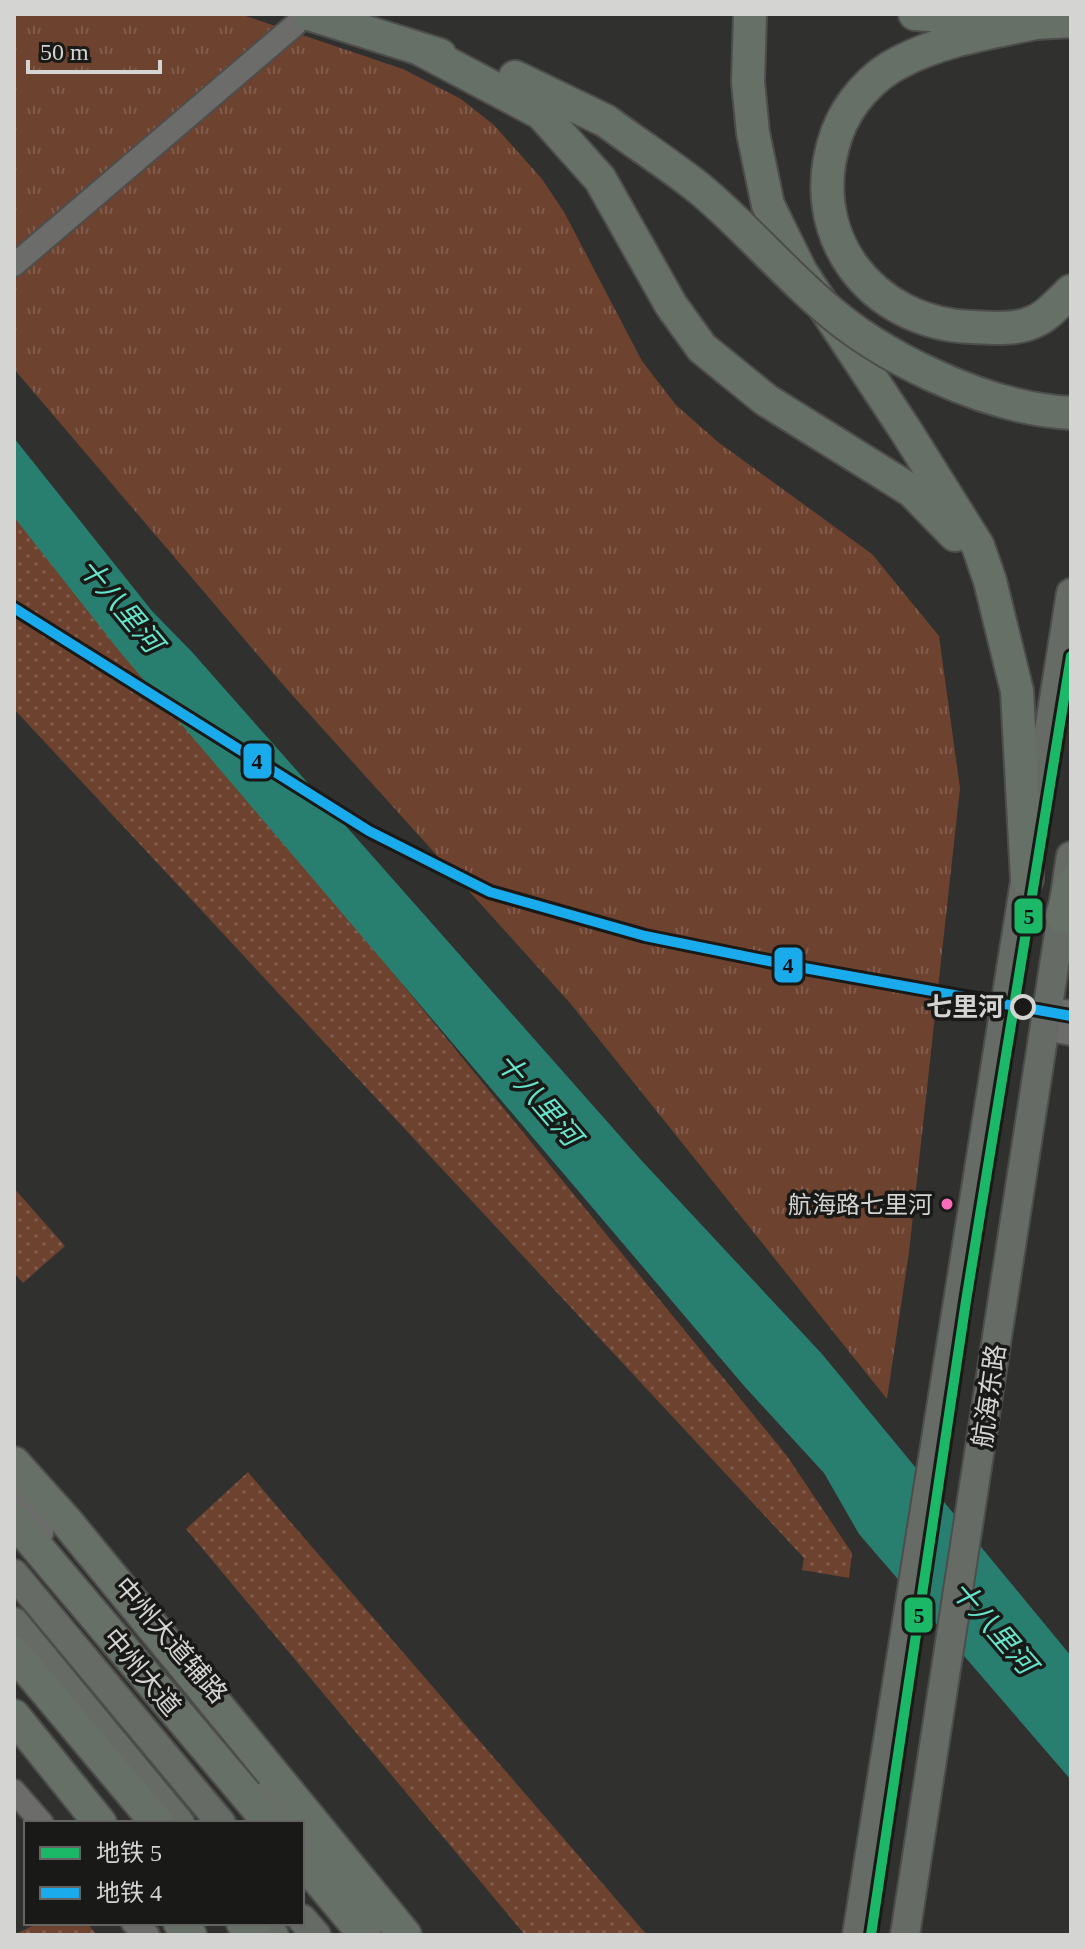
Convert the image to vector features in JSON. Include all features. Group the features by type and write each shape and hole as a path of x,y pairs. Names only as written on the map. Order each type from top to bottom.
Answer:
{"highway":[{"path":"750,14 748,82 753,133 768,205 801,272 978,546 990,581 1017,691 1027,879"},
{"path":"915,14 1035,23 1071,21"},
{"path":"302,20 526,80 606,121 700,189 820,304 873,342 922,370 966,389 999,400 1071,413"},
{"path":"1035,23 953,40 899,62 871,82 848,111 836,136 829,163 828,201 837,237 855,270 881,297 914,316 950,327 1000,328 1034,322 1071,291"},
{"path":"422,50 541,113 600,179 671,305 702,348 766,400 912,491 965,545 990,581"},
{"path":"1062,916 1071,884"},
{"path":"17,1474 405,1935"},
{"name":"中州大道","path":"14,1520 268,1821"},
{"path":"28,1655 155,1821"},
{"path":"14,1716 98,1821"},
{"path":"304,1862 365,1935"}],"main road":[{"name":"航海东路","path":"857,1935 1071,593"},
{"name":"航海东路","path":"905,1935 982,1444 1058,1021 1062,916 1071,856"},
{"name":"中州大道","path":"14,1574 219,1821"},
{"path":"14,1622 28,1655 178,1821"}],"street":[{"path":"14,265 302,20"},
{"name":"中州大道辅路","path":"17,1474 33,1523 288,1821"},
{"path":"14,1791 40,1821"},
{"path":"304,1839 383,1935"}],"green space":[{"path":"14,14 240,14 403,69 461,99 494,125 542,179 564,212 642,361 676,405 718,442 872,554 939,636 960,788 909,1252 887,1399 570,1003 285,687 14,369"},
{"path":"14,508 787,1456 852,1553 849,1578 802,1570 804,1558 14,709"},
{"path":"14,1188 65,1246 23,1283 14,1273"},
{"path":"248,1472 647,1935 525,1935 186,1529"},
{"path":"34,1925 89,1925 97,1935 14,1935"}],"water":[{"name":"十八里河","path":"14,438 152,611 192,652 642,1161 822,1354 1071,1656 1071,1780 859,1534 824,1473 745,1387 120,652 14,517"}],"metro line":[{"name":"4","path":"14,608 369,831 490,892 645,936 1071,1016"},
{"name":"5","path":"871,1935 966,1301 1071,656"}],"place":[{"name":"七里河","path":"1023,1007"},
{"name":"航海路七里河","path":"947,1204"}]}
